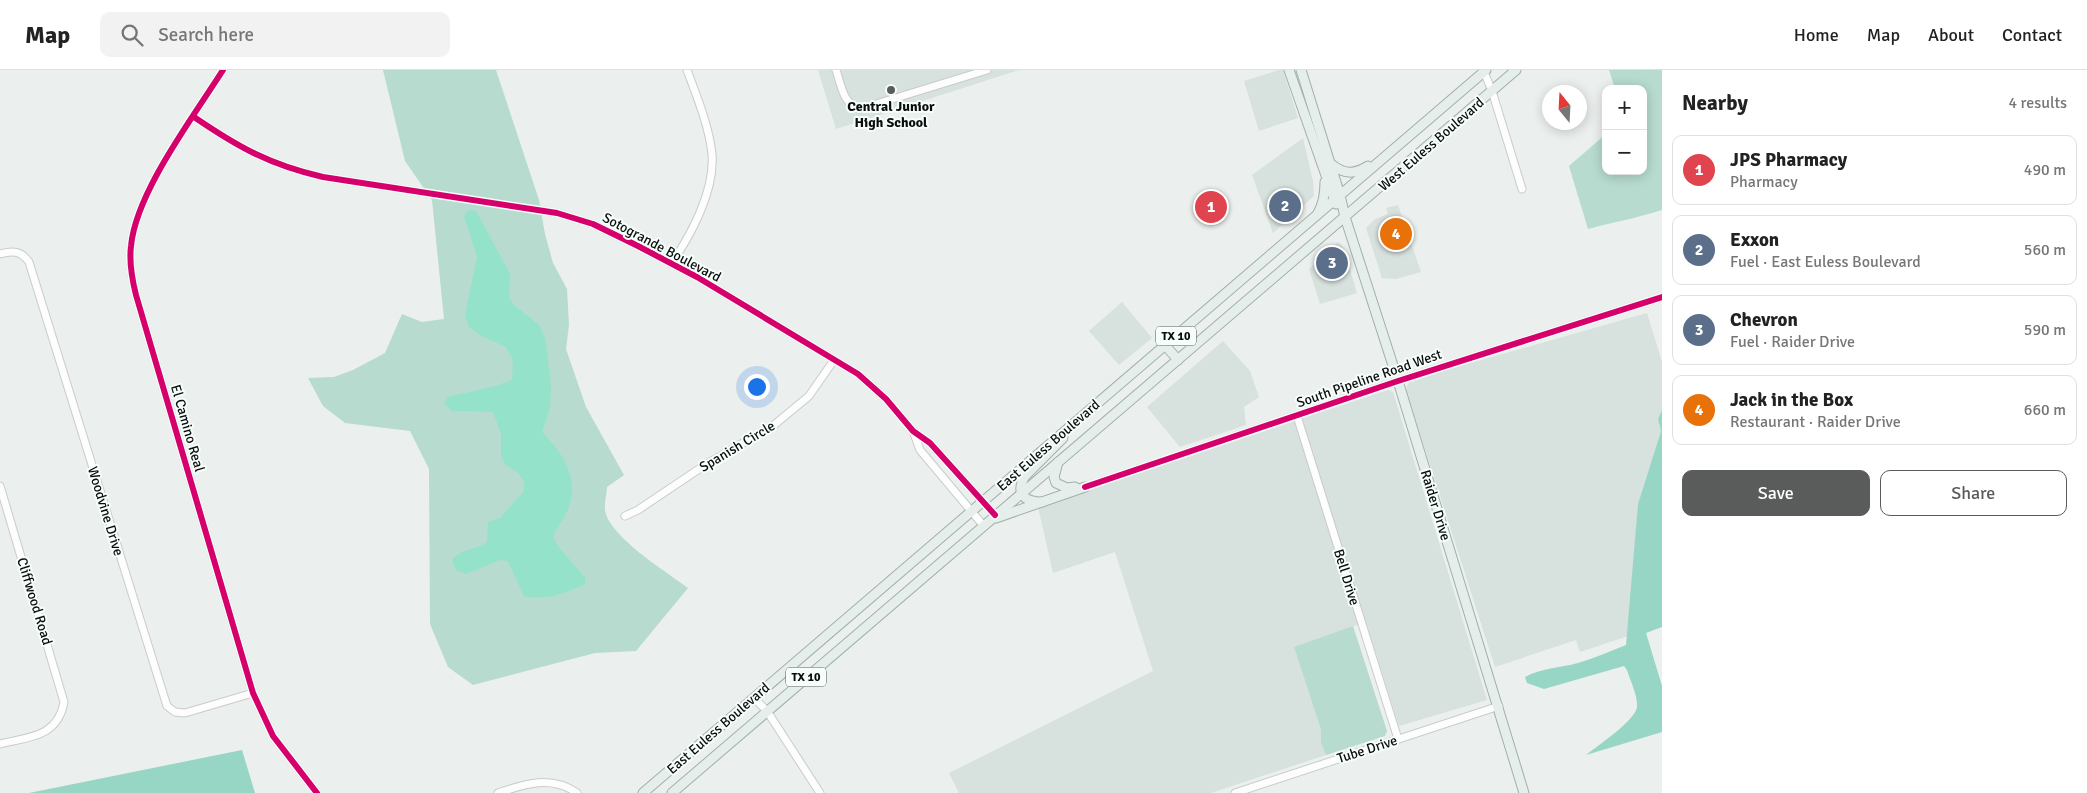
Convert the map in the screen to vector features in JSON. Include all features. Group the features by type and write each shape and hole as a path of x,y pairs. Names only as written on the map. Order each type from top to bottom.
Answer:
{"main road":[{"name":"Raider Drive","path":"1289,70 1306,122 1327,166"},
{"name":"Raider Drive","path":"1300,70 1316,119 1327,166 1398,380 1524,793"},
{"name":"West Euless Boulevard","path":"1345,217 1516,70"},
{"name":"West Euless Boulevard","path":"1337,198 1485,71"},
{"path":"1306,122 1316,119"},
{"path":"1316,216 1322,206 1325,194 1327,166 1352,173 1360,171 1384,158"},
{"name":"East Euless Boulevard","path":"644,793 1337,198"},
{"name":"East Euless Boulevard","path":"672,793 1345,217"},
{"path":"1165,345 1178,360"},
{"path":"1042,502 1030,502 1021,493 1021,482 1060,442 1076,421"},
{"path":"1059,461 1054,477 1056,483 1067,488 1085,487"},
{"path":"989,520 1085,487"}],"street":[{"name":"El Camino Real","path":"223,70 170,151 146,198 133,235 130,270 253,693 273,736 317,793"},
{"path":"671,264 696,221 709,187 712,169 712,155 707,132 687,70"},
{"path":"836,70 849,103 860,109 987,70"},
{"path":"1485,71 1522,189"},
{"name":"Sotogrande Boulevard","path":"194,117 232,143 294,170 323,177 557,213 593,224 697,277 858,374 886,399 913,431 930,443 982,501 989,520"},
{"name":"Woodvine Drive","path":"0,254 13,251 20,253 29,262 167,706 175,712 185,713 253,693"},
{"name":"South Pipeline Road West","path":"1085,487 1398,380 1662,297"},
{"name":"Spanish Circle","path":"625,516 638,510 705,465 774,425 809,396 834,360"},
{"name":"Bell Drive","path":"1297,416 1398,739"},
{"name":"Sotogrande Boulevard","path":"913,431 920,450 972,510 989,520"},
{"name":"Cliffwood Road","path":"0,486 64,702 61,716 55,725 45,732 0,744"},
{"path":"754,698 767,711 820,793"},
{"name":"Tube Drive","path":"1235,793 1499,706"},
{"path":"498,793 526,783 544,782 560,784 577,793"}],"shaded area":[{"path":"383,70 496,70 539,200 545,234 553,263 567,289 569,325 566,349 586,407 624,475 607,487 605,510 609,520 627,542 688,588 636,651 595,653 473,685 448,667 430,624 429,469 410,431 345,423 323,406 308,378 334,377 353,370 385,353 402,314 422,322 444,319 432,200 405,161"},
{"name":"Central Junior High School","path":"818,70 1019,70 836,129"},
{"path":"1283,70 1298,118 1259,131 1244,81"},
{"path":"1609,70 1662,70 1662,210 1588,229 1569,166 1602,137 1602,175 1647,175 1647,85 1614,85"},
{"path":"1303,138 1313,181 1314,196 1273,233 1252,175"},
{"path":"1398,205 1421,272 1396,279 1382,278 1366,228 1375,219 1388,214 1386,208"},
{"path":"469,210 476,211 510,274 509,298 514,305 539,325 545,338 551,386 550,408 542,432 563,458 571,477 572,487 568,509 553,537 558,546 585,578 585,584 548,597 524,596 508,561 500,560 466,574 456,570 452,560 455,556 487,542 488,522 500,518 524,491 524,481 517,472 505,464 501,457 501,434 493,412 452,411 444,403 448,397 512,380 513,360 506,347 482,336 469,327 465,315 477,257 464,216"},
{"path":"1338,242 1343,247 1357,293 1320,304 1309,269"},
{"path":"1122,302 1152,338 1119,365 1089,331"},
{"path":"1647,313 1662,362 1662,410 1658,419 1661,431 1638,504 1628,636 1580,652 1576,640 1495,667 1406,390 1407,386 1409,383 1446,370"},
{"path":"1223,341 1250,371 1259,397 1244,407 1246,425 1180,447 1147,407"},
{"path":"1388,390 1393,392 1487,700 1399,726 1366,622 1294,647 1321,730 1321,743 1326,755 1211,793 959,793 949,773 1153,671 1115,552 1053,573 1038,507"},
{"path":"1662,410 1662,627 1646,633 1662,686 1662,732 1586,755 1623,726 1635,713 1637,707 1634,688 1624,666 1544,689 1527,683 1525,677 1544,670 1584,661 1626,645 1638,504 1661,431 1658,419"},
{"path":"1353,626 1387,731 1385,736 1326,755 1321,743 1321,730 1294,647"},
{"path":"242,750 255,793 29,793"}],"cycle path":[{"path":"223,70 168,155 143,202 135,225 131,246 131,270 136,295 253,693 273,736 317,793"},
{"path":"194,117 255,154 304,172 323,177 557,213 593,224 638,246 697,277 858,374 886,399 913,431 930,443 995,515"},
{"path":"1085,487 1398,381 1662,297"}],"place":[{"name":"Central Junior High School","path":"891,90"},
{"name":"Exxon","path":"1285,206"},
{"name":"JPS Pharmacy","path":"1211,207"},
{"name":"Jack in the Box","path":"1396,234"},
{"name":"Chevron","path":"1332,263"}]}
